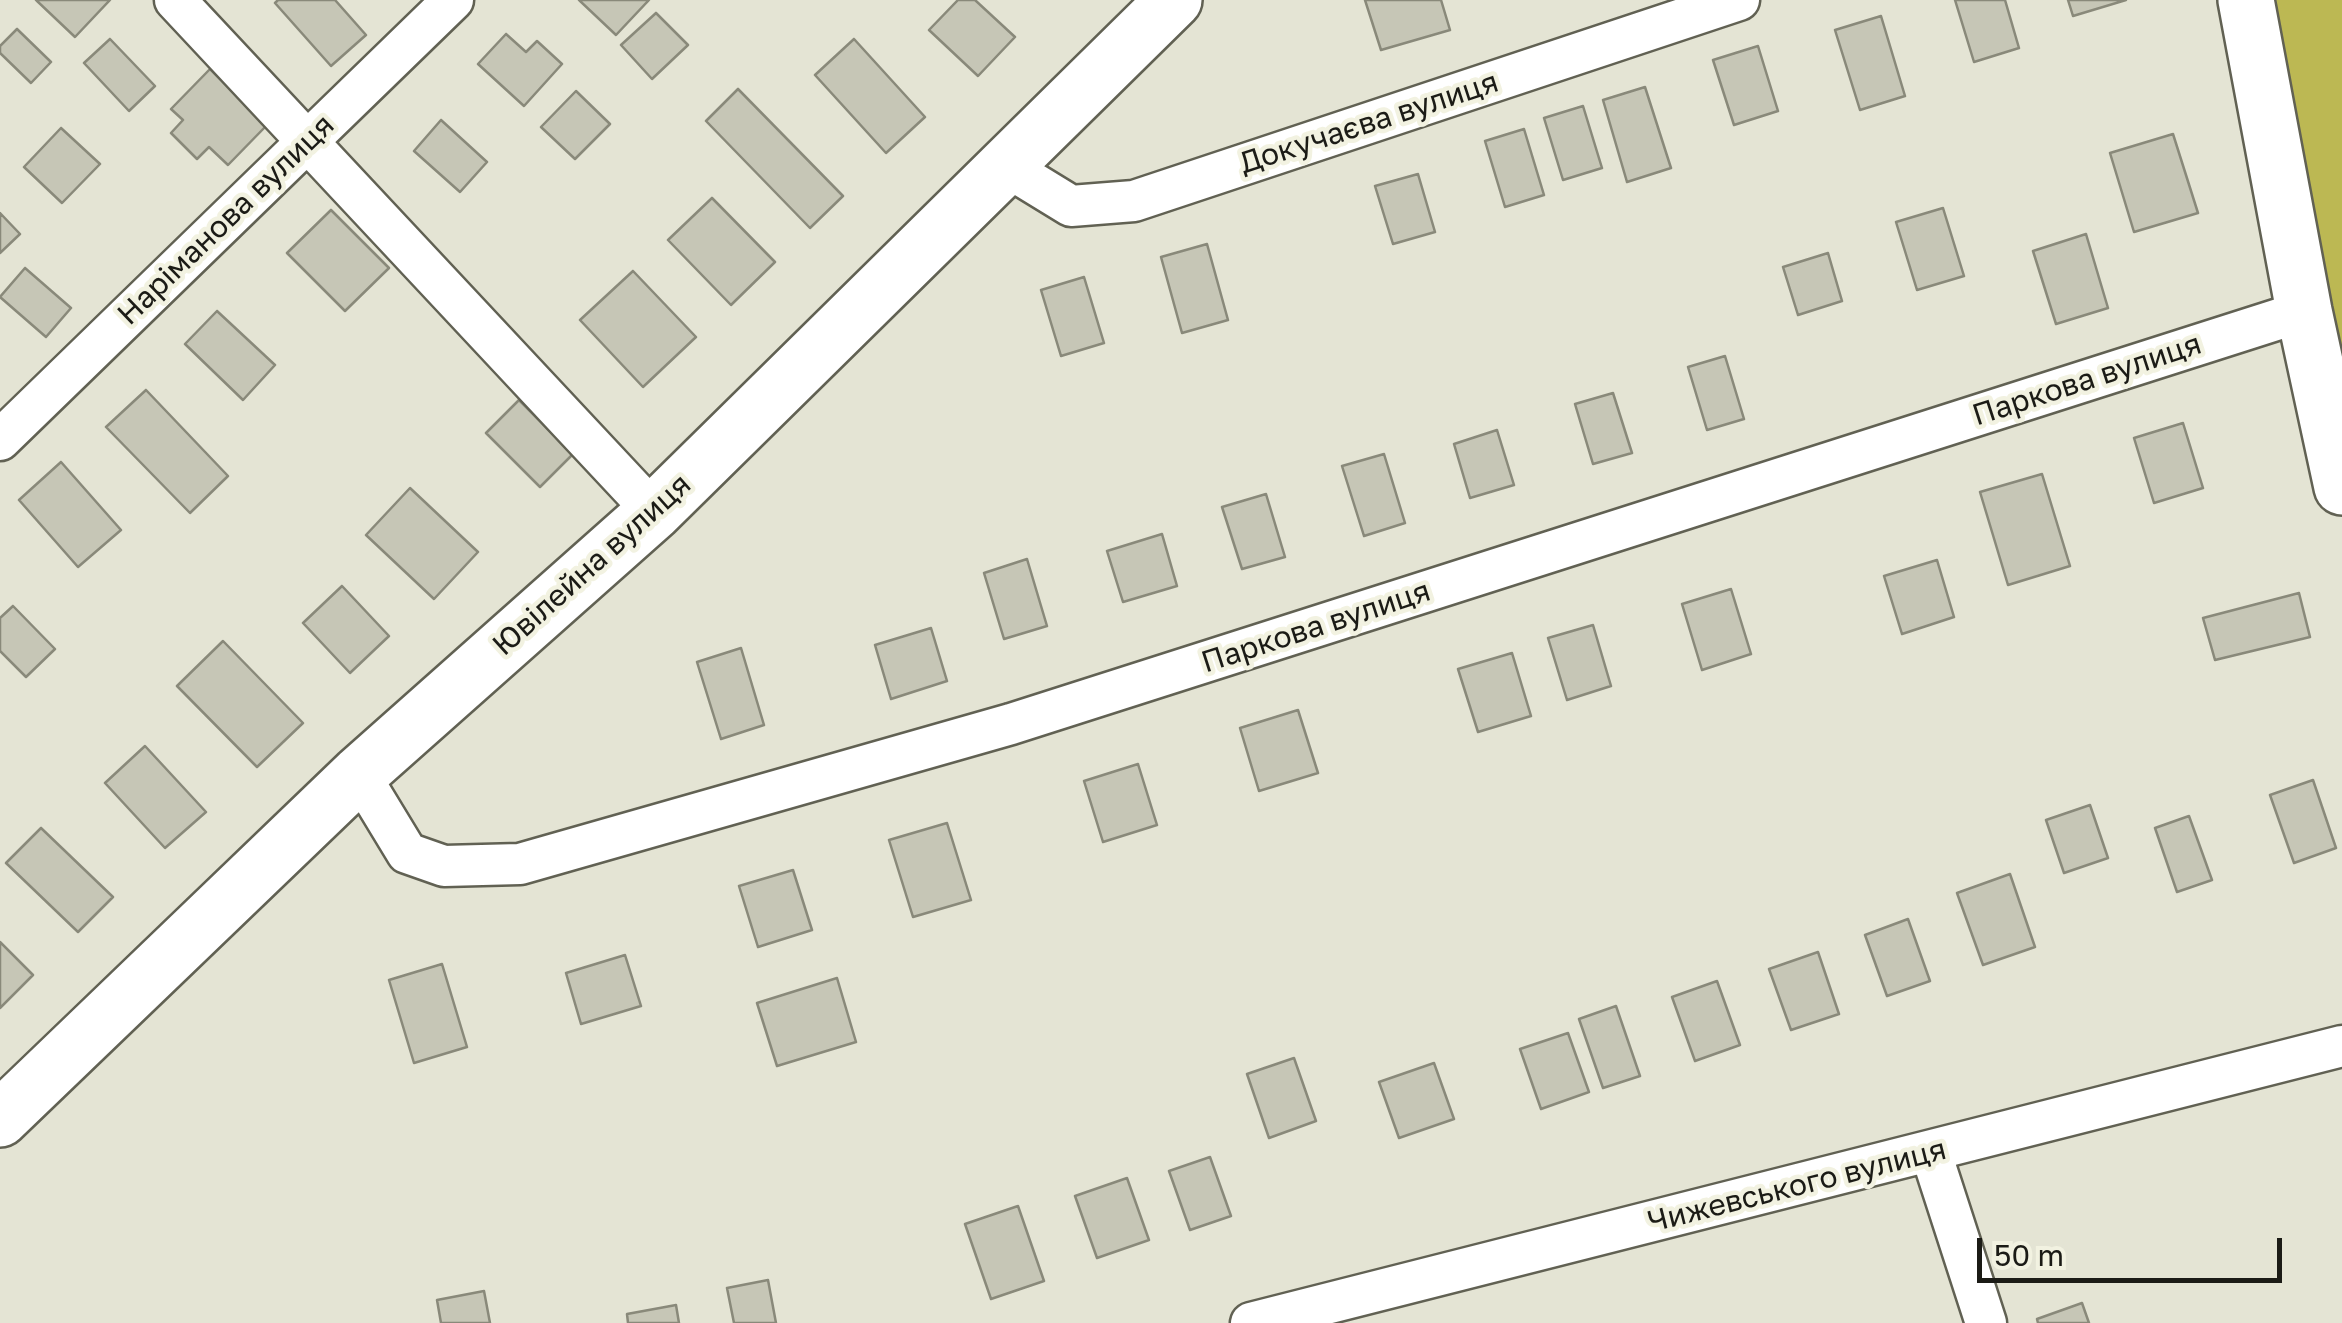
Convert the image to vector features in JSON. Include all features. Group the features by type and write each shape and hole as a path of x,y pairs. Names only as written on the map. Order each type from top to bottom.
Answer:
{"street":[{"path":"175,0 654,512"},
{"name":"Наріманова вулиця","path":"0,440 453,0"},
{"name":"Ювілейна вулиця","path":"0,1118 359,774 654,512 1174,0"},
{"name":"Докучаєва вулиця","path":"1004,165 1071,206 1134,201 1739,0"},
{"path":"2246,0 2304,311 2342,487"},
{"name":"Паркова вулиця","path":"359,774 407,853 444,866 520,864 1011,724 2304,311"},
{"name":"Чижевського вулиця","path":"1250,1323 2342,1046"},
{"path":"1930,1153 1986,1323"}],"shaded area":[{"path":"2250,0 2342,0 2342,487"}],"building":[{"path":"36,0 110,0 75,37"},
{"path":"335,0 366,35 331,66 275,3"},
{"path":"579,0 649,0 616,35"},
{"path":"958,0 975,0 1015,37 978,76 929,30"},
{"path":"1365,0 1441,0 1450,30 1381,50"},
{"path":"1955,0 2005,0 2019,48 1974,62"},
{"path":"2068,0 2126,0 2073,16"},
{"path":"656,13 688,45 652,79 621,45"},
{"path":"1881,16 1905,96 1860,110 1835,30"},
{"path":"17,29 51,62 31,83 0,53 0,46"},
{"path":"506,34 526,52 537,41 562,64 524,106 478,64"},
{"path":"110,39 155,86 129,111 84,63"},
{"path":"854,39 925,117 886,153 815,75"},
{"path":"1758,46 1778,111 1734,125 1713,60"},
{"path":"210,69 267,125 228,165 209,147 197,159 171,133 183,120 171,109"},
{"path":"1645,87 1671,168 1627,182 1603,100"},
{"path":"738,89 843,196 810,228 706,121"},
{"path":"576,91 610,124 575,159 541,127"},
{"path":"1583,106 1602,168 1563,180 1544,118"},
{"path":"441,120 487,162 460,192 414,151"},
{"path":"61,128 100,164 62,203 24,167"},
{"path":"1524,129 1544,195 1505,207 1485,141"},
{"path":"2173,134 2198,213 2134,232 2110,153"},
{"path":"1418,174 1435,232 1393,244 1375,186"},
{"path":"712,198 775,262 731,305 668,240"},
{"path":"1943,208 1964,276 1917,290 1896,222"},
{"path":"331,210 389,268 345,311 287,253"},
{"path":"0,213 20,234 0,253"},
{"path":"2086,234 2108,308 2056,324 2033,251"},
{"path":"1207,244 1228,320 1182,333 1161,257"},
{"path":"1828,253 1842,301 1798,315 1783,267"},
{"path":"25,268 71,308 46,337 0,297"},
{"path":"633,271 696,337 643,387 580,320"},
{"path":"1084,277 1104,343 1061,356 1041,290"},
{"path":"217,311 275,365 243,400 185,344"},
{"path":"1725,356 1744,419 1707,430 1688,367"},
{"path":"146,390 228,476 190,513 106,427"},
{"path":"1613,393 1632,453 1593,464 1575,404"},
{"path":"519,400 573,454 540,487 486,433"},
{"path":"2183,423 2203,488 2154,503 2134,438"},
{"path":"1497,430 1514,485 1470,498 1454,444"},
{"path":"1384,454 1405,523 1364,536 1342,466"},
{"path":"61,462 121,530 78,567 19,500"},
{"path":"2042,474 2070,566 2008,585 1980,492"},
{"path":"410,488 478,552 434,599 366,535"},
{"path":"1266,494 1285,557 1242,569 1222,507"},
{"path":"1162,534 1177,586 1123,602 1107,551"},
{"path":"1027,559 1047,626 1004,639 984,573"},
{"path":"1937,560 1954,617 1902,634 1884,576"},
{"path":"342,586 389,636 350,673 303,623"},
{"path":"1731,589 1751,654 1702,670 1682,604"},
{"path":"2299,593 2310,637 2215,660 2203,618"},
{"path":"13,606 55,649 26,677 0,651 0,618"},
{"path":"1593,625 1611,686 1567,700 1548,638"},
{"path":"931,628 947,681 891,699 875,645"},
{"path":"223,641 303,723 257,767 177,686"},
{"path":"741,648 764,725 721,739 697,662"},
{"path":"1512,653 1531,716 1478,732 1458,669"},
{"path":"1298,710 1318,773 1259,791 1240,728"},
{"path":"145,746 206,812 165,848 105,783"},
{"path":"1138,764 1157,825 1103,842 1084,781"},
{"path":"2313,780 2336,848 2294,863 2270,795"},
{"path":"2090,805 2108,858 2064,873 2046,820"},
{"path":"2189,816 2212,880 2177,892 2155,828"},
{"path":"947,823 971,900 913,917 889,840"},
{"path":"41,828 113,897 78,932 6,863"},
{"path":"793,870 812,930 758,947 739,886"},
{"path":"2010,874 2035,947 1983,965 1957,893"},
{"path":"1908,919 1930,981 1887,996 1865,935"},
{"path":"0,942 33,975 0,1008"},
{"path":"1818,952 1839,1014 1791,1030 1769,969"},
{"path":"625,955 641,1006 581,1024 566,973"},
{"path":"442,964 467,1047 414,1063 389,980"},
{"path":"837,978 856,1042 777,1066 757,1003"},
{"path":"1717,981 1740,1045 1695,1061 1672,997"},
{"path":"1616,1006 1640,1076 1603,1088 1579,1019"},
{"path":"1568,1033 1589,1092 1541,1109 1520,1049"},
{"path":"1294,1058 1316,1121 1269,1138 1247,1074"},
{"path":"1434,1063 1454,1119 1399,1138 1379,1082"},
{"path":"1210,1157 1231,1216 1190,1230 1169,1171"},
{"path":"1127,1178 1149,1240 1097,1258 1075,1196"},
{"path":"1018,1206 1044,1281 991,1299 965,1224"},
{"path":"768,1280 776,1323 734,1323 727,1288"},
{"path":"484,1291 490,1323 441,1323 437,1300"},
{"path":"2082,1303 2089,1323 2038,1323 2037,1319"},
{"path":"676,1305 679,1323 628,1323 627,1314"}]}
